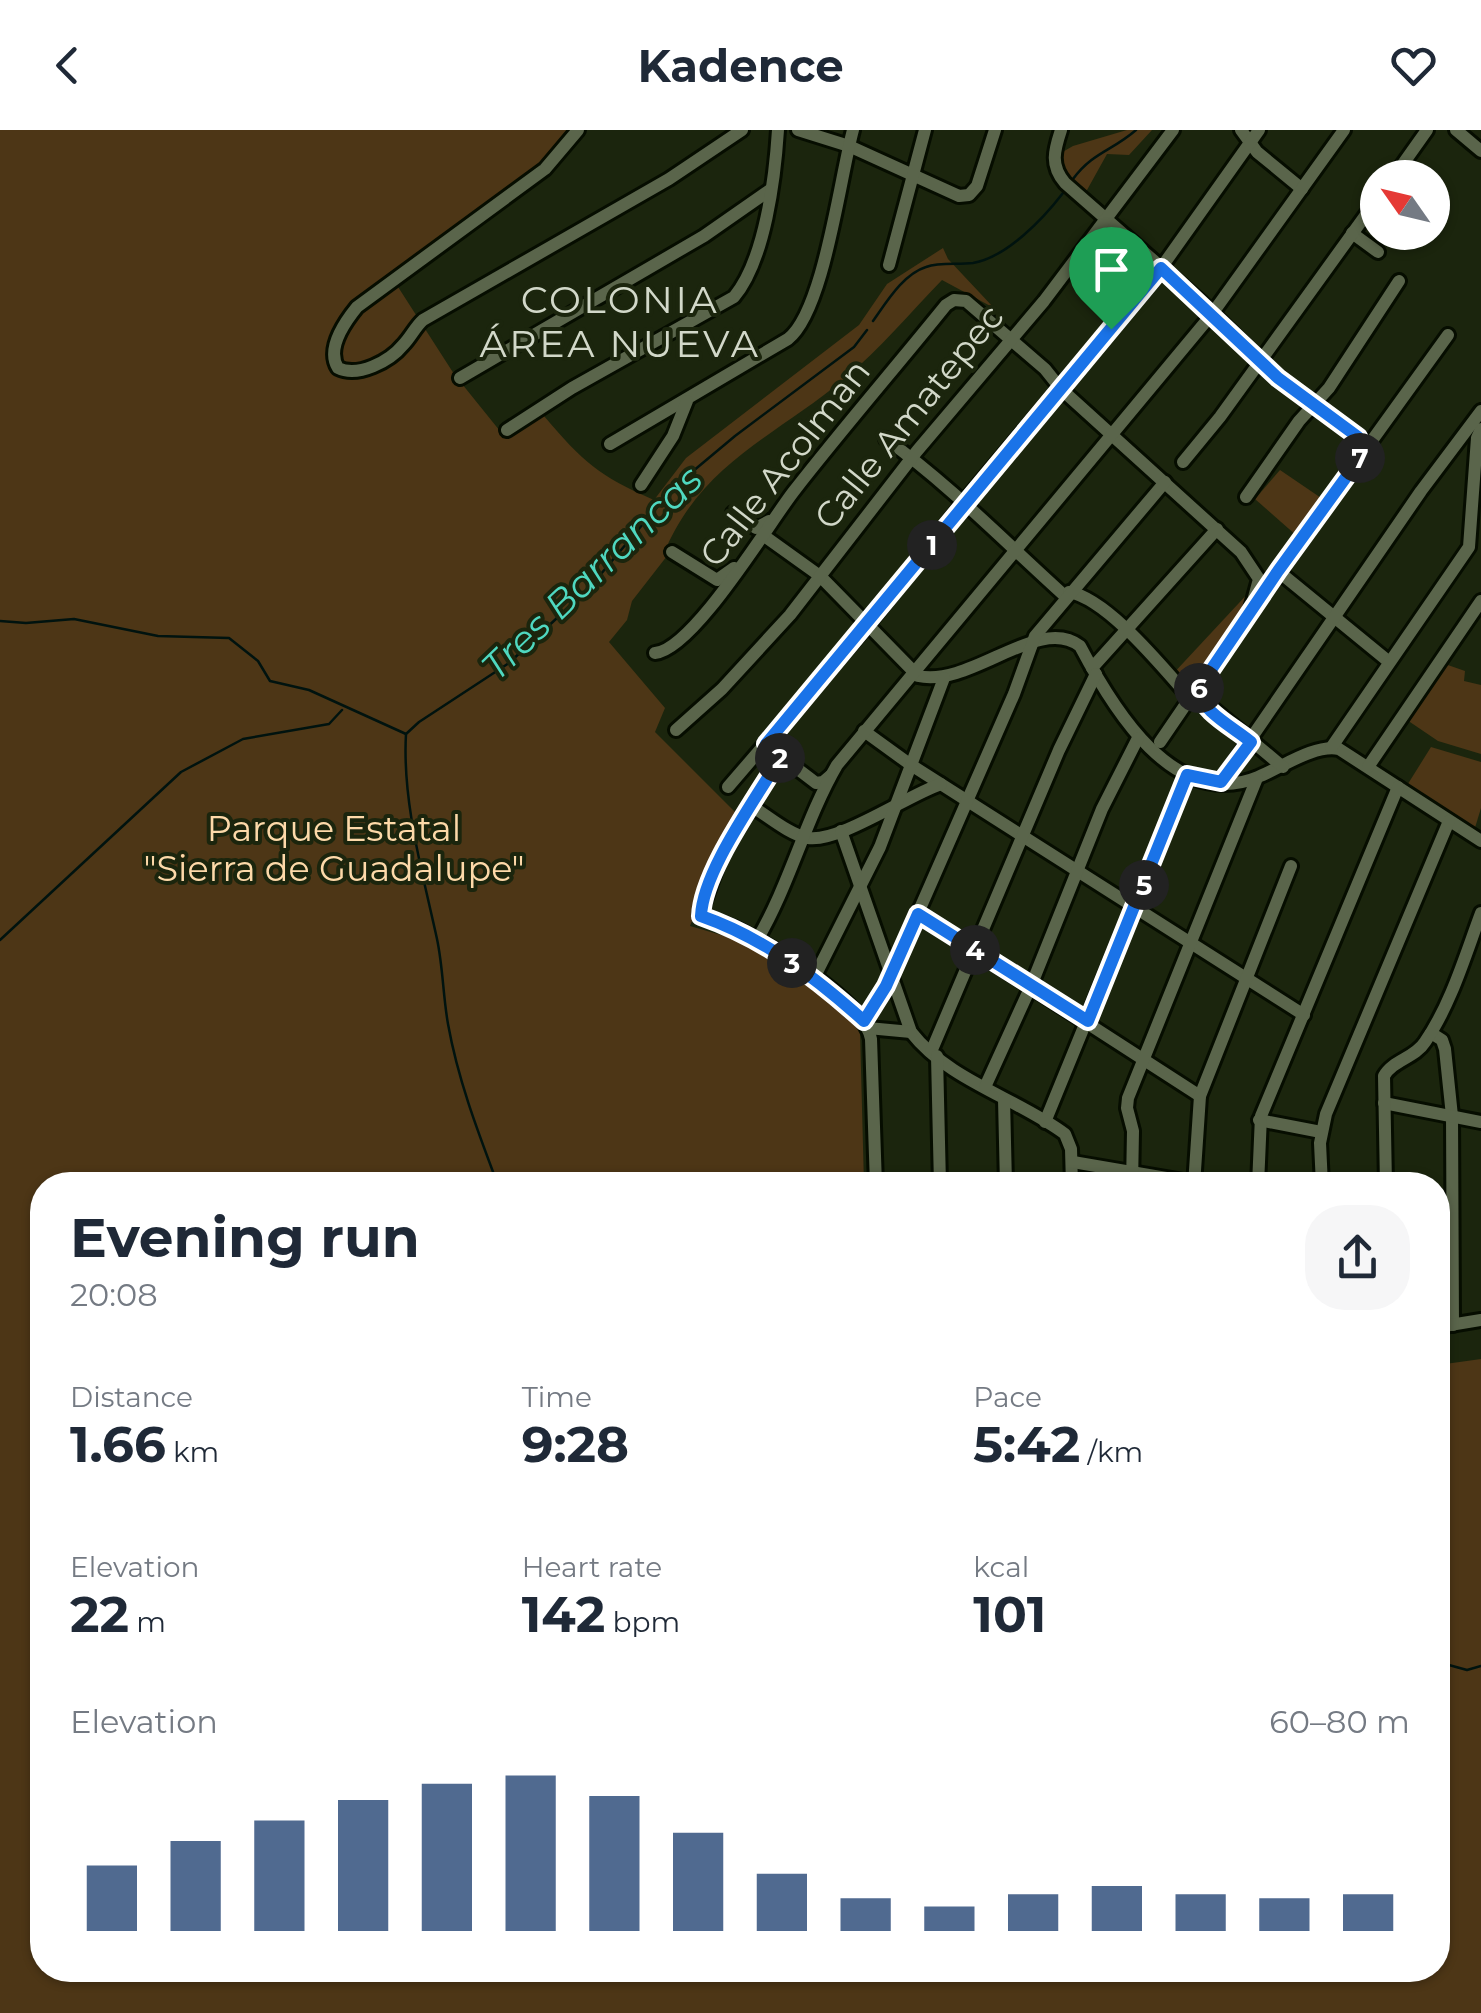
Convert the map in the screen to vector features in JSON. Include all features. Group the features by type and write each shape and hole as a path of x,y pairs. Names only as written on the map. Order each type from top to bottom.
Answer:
{"street":[{"path":"578,130 545,169 357,308 333,350 333,360 342,370 375,365 389,358 423,320 669,179 742,130"},
{"path":"507,430 572,388 734,297 750,272 770,190 778,130"},
{"path":"798,130 849,146 953,194 972,192 994,130"},
{"path":"610,444 788,339 798,329 815,292 853,130"},
{"path":"889,264 925,130"},
{"path":"1061,130 1054,163 1065,183 1261,361 1313,406 1358,437 1365,451"},
{"name":"Calle Amatepec","path":"676,730 752,657 820,576 1173,130"},
{"path":"1240,130 1250,144 1302,189"},
{"path":"728,786 869,622 1161,268 1260,130"},
{"path":"766,744 816,783 832,774 1212,314 1344,130"},
{"path":"1405,160 1427,130"},
{"path":"1456,130 1481,151"},
{"path":"460,378 704,236 770,190"},
{"path":"1183,462 1360,222"},
{"path":"1352,233 1378,252"},
{"path":"1246,497 1329,388 1400,281"},
{"name":"Calle Acolman","path":"655,653 665,651 722,594 776,517 946,305 954,300 966,301 1010,340"},
{"path":"1160,742 1448,335"},
{"path":"1010,340 1217,530 1258,574 1260,585 1250,612"},
{"path":"641,485 673,436 686,401"},
{"path":"1221,782 1481,411"},
{"path":"1326,749 1469,547 1481,429"},
{"path":"886,439 954,492 1014,550 1068,594 1081,596 1128,631 1194,697 1283,767"},
{"path":"875,1172 866,1025 968,800 1032,643 1068,594 1165,482"},
{"path":"734,513 756,528 776,517"},
{"path":"939,1172 934,1054 972,948 1094,672 1217,530"},
{"path":"764,535 820,576 869,622 914,674 944,678 1049,636 1065,638 1080,646 1138,738 1187,775 1240,783 1326,749 1346,752 1481,841"},
{"path":"672,552 716,580 745,562"},
{"path":"1278,571 1388,661"},
{"path":"1368,767 1481,601"},
{"path":"814,978 880,847 944,678"},
{"path":"864,731 911,765 1304,1015"},
{"path":"985,1087 1102,809 1138,738"},
{"path":"781,756 722,853 701,915 757,940 814,978 866,1025 911,1032"},
{"path":"757,940 783,892 832,774"},
{"path":"1045,1122 1187,775"},
{"path":"1132,1172 1133,1131 1126,1104 1257,778"},
{"path":"752,807 804,837 819,838 840,832 941,784"},
{"path":"1258,1172 1259,1120 1398,787"},
{"path":"1322,1172 1322,1132 1332,1099 1449,821"},
{"path":"840,832 911,1032 934,1054 1066,1136 1073,1172"},
{"path":"1199,1172 1200,1096 1291,866"},
{"path":"918,914 1200,1096"},
{"path":"1386,1172 1386,1072 1419,1050 1430,1033 1481,914"},
{"path":"1430,1033 1442,1040 1446,1049 1452,1116 1448,1172"},
{"path":"1004,1099 1006,1172"},
{"path":"1384,1103 1481,1122"},
{"path":"1259,1120 1322,1132"},
{"path":"1073,1162 1110,1172"},
{"path":"1450,1292 1453,1325"},
{"path":"1450,1325 1481,1320"}],"green space":[{"name":"Parque Estatal \"Sierra de Guadalupe\"","path":"0,130 573,130 541,165 391,276 454,374 504,436 544,416 593,466 654,500 686,458 859,325 887,284 943,248 948,259 994,308 942,280 857,368 719,473 680,522 664,553 667,556 632,601 627,620 609,642 665,708 655,732 738,815 690,926 735,939 794,973 841,1009 860,1031 864,1172 30,1172 30,1982 1450,1982 1450,1363 1481,1359 1481,2013 0,2013"},
{"path":"1127,130 1152,130 1129,155 1107,154 1082,199 1052,158 1073,146"},
{"path":"1280,470 1327,502 1297,536 1255,499"},
{"path":"1252,589 1244,620 1191,702 1171,676"},
{"path":"1445,664 1465,671 1464,681 1481,685 1481,754 1438,741 1407,720"},
{"path":"1431,747 1481,762 1481,808 1474,831 1406,787"}],"waterway":[{"name":"Tres Barrancas","path":"1073,179 1088,163 1136,130"},
{"name":"Tres Barrancas","path":"873,321 910,276 926,267 973,263 999,253 1035,225 1063,193"},
{"name":"Tres Barrancas","path":"493,1172 452,1045 439,950 410,812 406,734 509,663 590,587 674,487 854,347 867,330"},
{"name":"Tres Barrancas","path":"0,621 74,619 158,636 229,638 258,661 270,681 309,690 406,734"},
{"name":"Tres Barrancas","path":"0,940 181,772 243,739 329,724 342,710"},
{"path":"1450,1665 1467,1670 1481,1666"}],"district":[{"name":"COLONIA ÁREA NUEVA","path":"620,322"}],"route":[{"path":"1161,268 1278,378 1358,437 1365,451 1198,689 1198,696 1206,705 1251,742 1221,782 1187,775 1088,1021 918,914 886,986 864,1021 814,978 757,940 701,916 706,893 729,840 781,756 766,744 1111,329 1161,268"}]}
